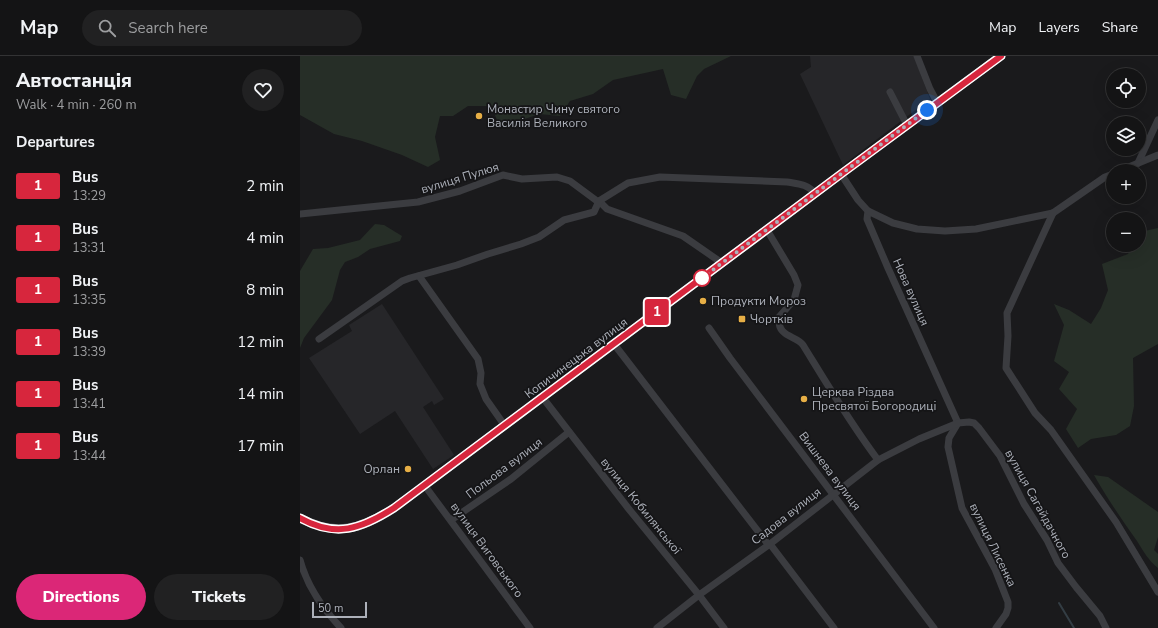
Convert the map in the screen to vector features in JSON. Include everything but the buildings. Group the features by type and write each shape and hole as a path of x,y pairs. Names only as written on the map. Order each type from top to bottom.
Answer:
{"main road":[{"name":"Копичинецька вулиця","path":"300,518 324,528 340,529 356,527 376,520 425,486 815,193 1001,56"}],"street":[{"path":"917,56 930,89 937,102"},
{"path":"890,92 907,125"},
{"path":"1138,163 1158,120"},
{"path":"1138,163 1158,155"},
{"name":"Нова вулиця","path":"841,174 858,200 868,211 867,219 958,423"},
{"name":"вулиця Пулюя","path":"300,214 418,202 460,191 503,175 522,178 557,177 570,181 599,201 607,209 683,236 722,263"},
{"path":"319,339 402,281 457,265 539,237 564,220 594,212 599,201 628,182 660,177 787,182 809,187 815,193"},
{"path":"868,211 902,226 937,231 976,229 1053,213 1106,177"},
{"path":"1053,213 1007,313 1008,336 1006,368 1035,413 1051,430 1116,522 1158,592"},
{"path":"767,230 794,275 798,285 794,300 779,317 780,327 786,334 801,342 858,433 878,460"},
{"path":"420,276 478,359 480,384 486,399 504,426"},
{"name":"Вишнева вулиця","path":"709,328 934,628"},
{"path":"614,344 834,628"},
{"name":"вулиця Кобилянської","path":"543,398 628,508 724,628"},
{"name":"Садова вулиця","path":"657,628 699,595 770,544 878,460 919,439 958,423"},
{"name":"вулиця Лисенка","path":"958,423 950,438 948,447 962,508 995,569 1008,602 1006,614 996,628"},
{"name":"вулиця Сагайдачного","path":"958,423 974,423 990,443 1002,460 1021,499 1058,563 1100,616 1106,628"},
{"name":"Польова вулиця","path":"451,520 511,479 569,432"},
{"name":"вулиця Виговського","path":"425,486 530,628"},
{"path":"300,560 315,593 325,609 341,628"}],"shaded area":[{"path":"300,56 731,56 704,69 697,76 686,99 671,95 663,69 613,80 593,94 570,101 560,116 539,114 516,122 498,122 491,106 468,106 453,116 440,116 435,137 440,160 428,167 402,155 362,141 334,134 300,115"},
{"path":"810,56 914,56 930,99 843,165 800,74 811,67"},
{"path":"375,224 384,225 402,236 400,241 370,249 358,257 345,262 340,270 332,300 304,338 300,348 300,271 313,249 328,248 360,240"},
{"path":"1158,228 1158,344 1133,358 1134,406 1130,426 1116,435 1091,439 1078,448 1066,429 1077,409 1059,389 1069,372 1054,361 1064,325 1054,304 1069,310 1091,324 1101,308 1108,290 1102,264 1128,254 1129,252 1146,252 1146,231"},
{"path":"382,304 444,399 434,405 432,401 423,407 454,455 433,469 395,411 360,434 309,358 352,331 349,325"},
{"path":"1094,475 1108,477 1158,512 1158,537 1154,550 1158,554 1158,568 1146,556"}],"waterway":[{"path":"1059,603 1074,628"}],"bus line":[{"name":"1","path":"300,518 324,528 334,529 356,527 376,520 425,486 937,102 1001,56"}],"place":[{"name":"Монастир Чину святого Василія Великого","path":"479,116"},
{"name":"Продукти Мороз","path":"703,301"},
{"name":"Чортків","path":"742,319"},
{"name":"Церква Різдва Пресвятої Богородиці","path":"804,399"},
{"name":"Орлан","path":"408,469"}],"route":[{"path":"702,278 927,110"}]}
